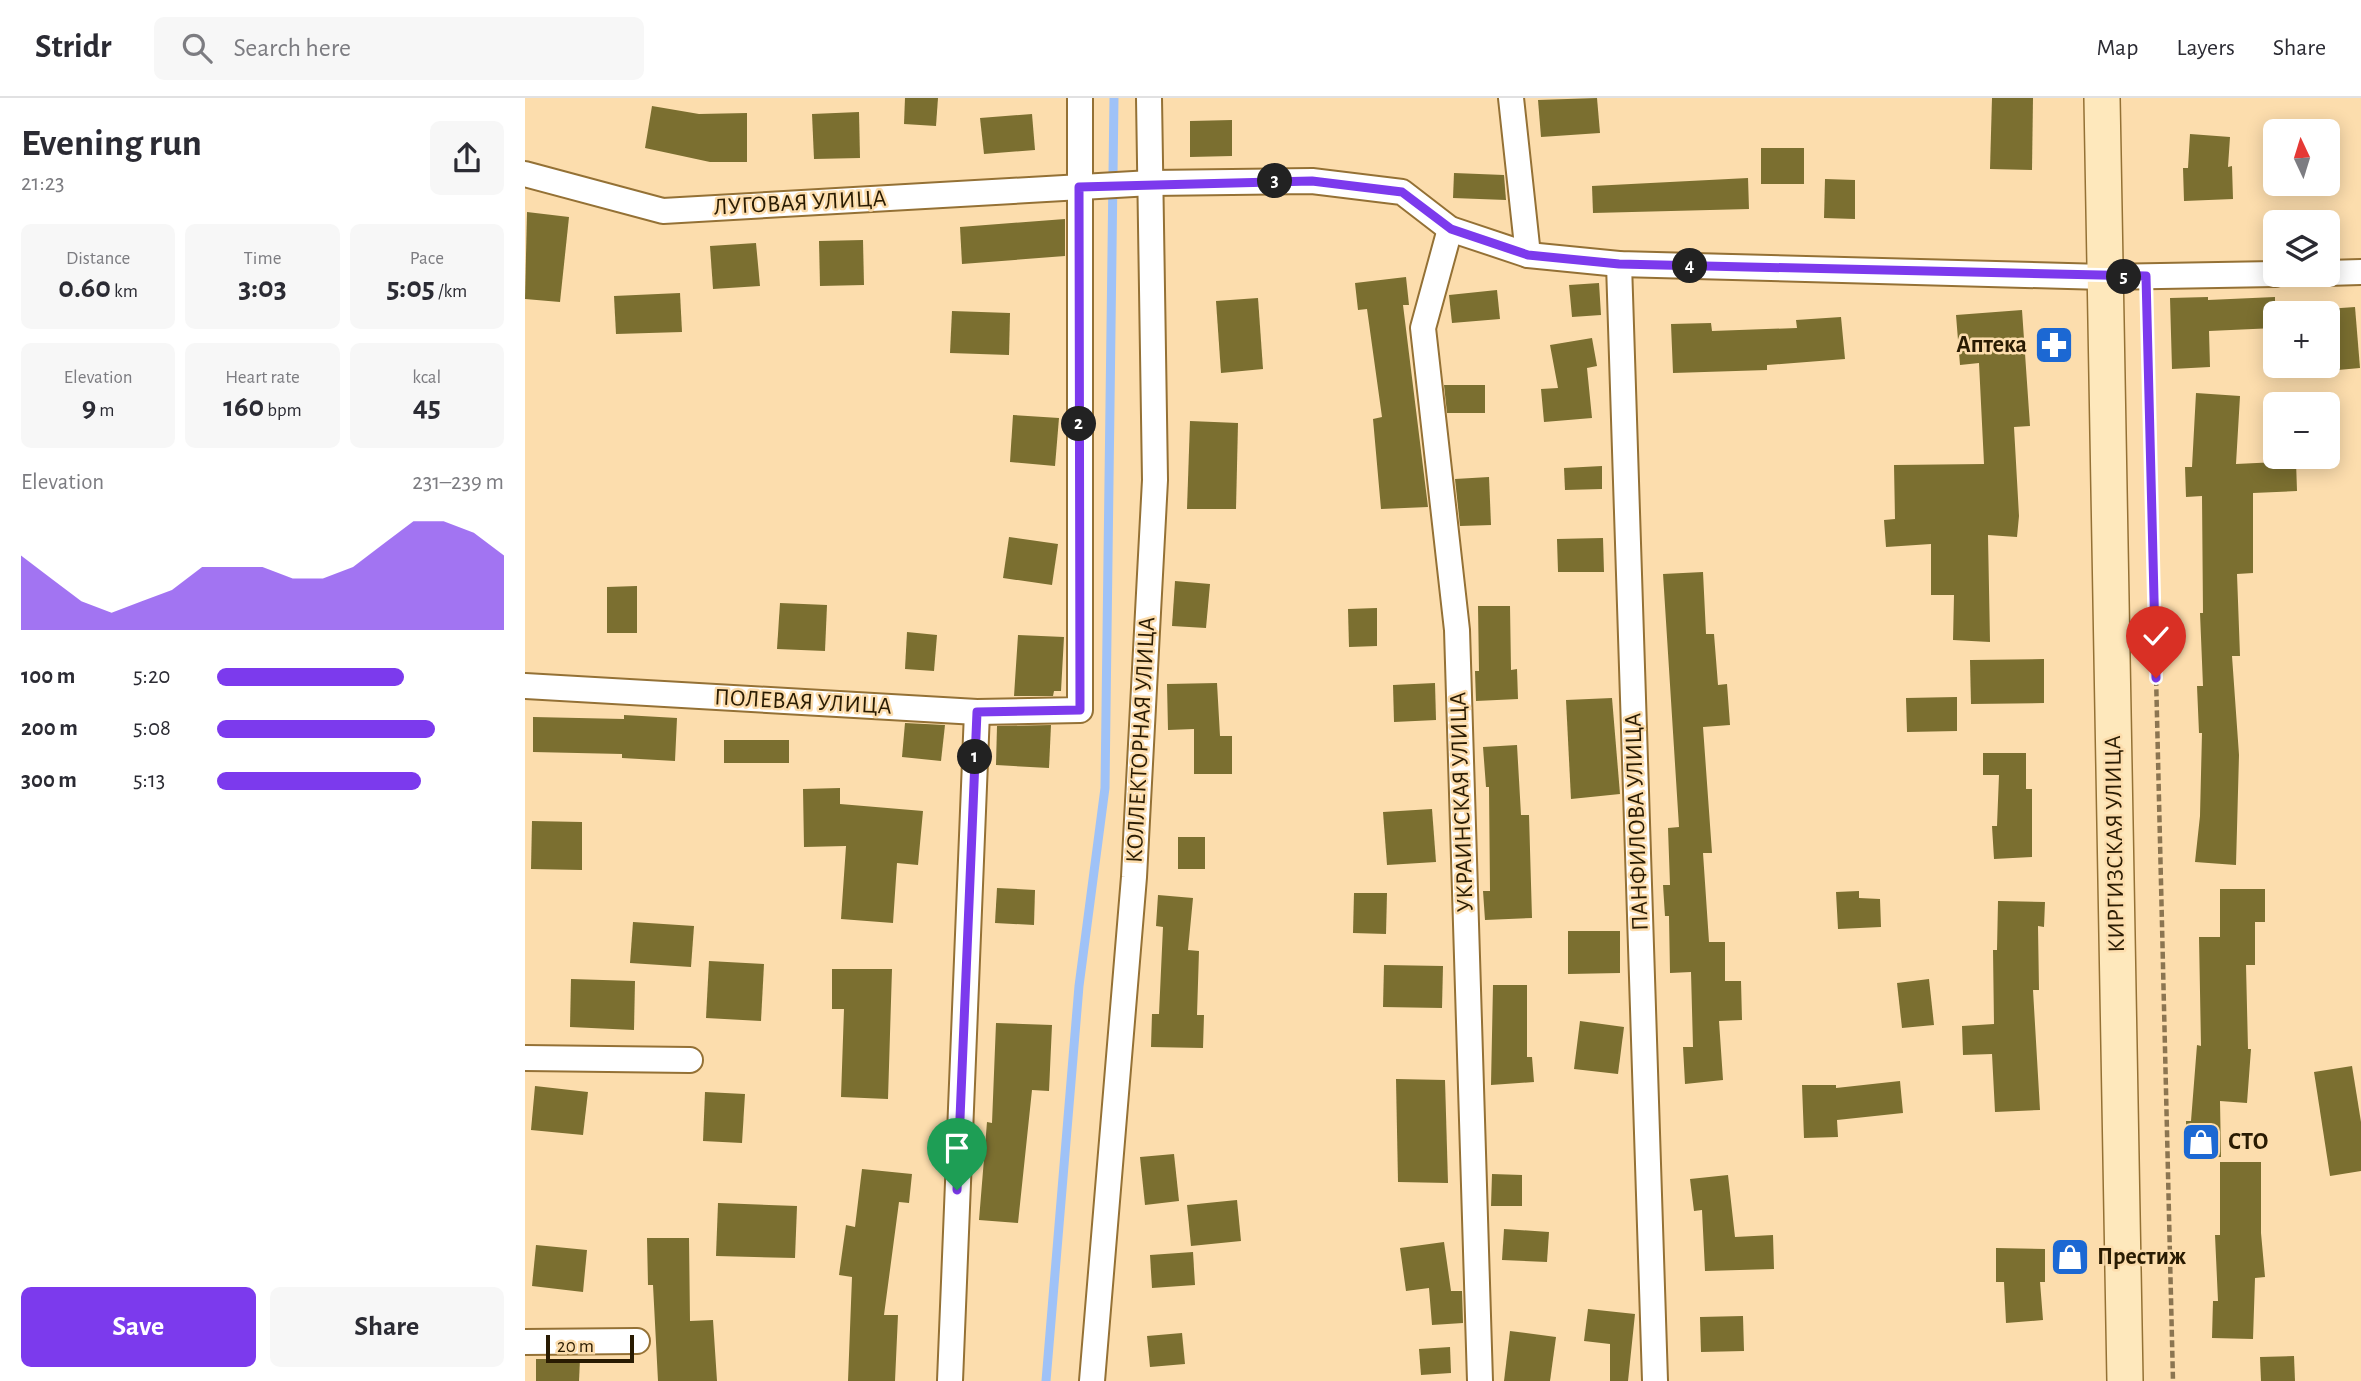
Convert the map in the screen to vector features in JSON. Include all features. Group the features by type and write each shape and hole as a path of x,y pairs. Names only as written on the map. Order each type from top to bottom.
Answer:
{"main road":[{"name":"КИРГИЗСКАЯ УЛИЦА","path":"2102,98 2103,277 2125,1381"}],"street":[{"path":"1079,187 1080,98"},
{"name":"КОЛЛЕКТОРНАЯ УЛИЦА","path":"1092,1381 1133,877 1155,480 1149,98"},
{"path":"1511,98 1528,255"},
{"name":"ЛУГОВАЯ УЛИЦА","path":"525,174 663,211 1151,183 1312,181 1402,192 1451,229 1528,255 1619,264 2103,277 2263,274"},
{"name":"ПОЛЕВАЯ УЛИЦА","path":"525,685 977,712 1080,710 1079,187"},
{"name":"УКРАИНСКАЯ УЛИЦА","path":"1451,229 1423,328 1457,630 1480,1381"},
{"name":"ПАНФИЛОВА УЛИЦА","path":"1619,264 1655,1381"},
{"path":"2340,273 2361,272"},
{"path":"950,1381 977,712"},
{"path":"525,1058 690,1060"},
{"path":"525,1342 637,1341"}],"path":[{"path":"2146,276 2173,1381"}],"building":[{"path":"905,98 938,98 936,126 904,124"},
{"path":"1597,98 1600,133 1541,137 1538,100"},
{"path":"1992,98 2033,98 2032,170 1990,169"},
{"path":"652,106 699,114 747,113 747,162 710,162 645,148"},
{"path":"859,112 860,158 814,159 812,114"},
{"path":"1032,114 1035,150 984,154 980,118"},
{"path":"1232,120 1232,156 1190,157 1190,121"},
{"path":"2190,134 2230,137 2228,167 2232,166 2233,199 2184,201 2183,168 2188,168"},
{"path":"1761,148 1804,148 1804,184 1761,184"},
{"path":"1454,173 1504,175 1506,200 1453,198"},
{"path":"1748,178 1749,209 1593,213 1592,186"},
{"path":"1825,179 1855,180 1855,219 1824,218"},
{"path":"527,212 569,217 560,302 525,299"},
{"path":"1065,219 1065,256 962,264 960,227"},
{"path":"863,240 864,285 820,286 819,241"},
{"path":"756,243 760,286 713,289 710,246"},
{"path":"1406,277 1409,305 1403,305 1428,507 1381,509 1373,419 1382,417 1367,309 1358,310 1355,283"},
{"path":"1599,283 1601,315 1572,317 1569,285"},
{"path":"1497,290 1500,319 1452,323 1449,295"},
{"path":"680,293 682,332 616,334 614,296"},
{"path":"2208,297 2208,300 2275,297 2275,301 2263,301 2263,329 2209,331 2210,367 2172,369 2170,298"},
{"path":"1258,298 1263,369 1221,373 1216,301"},
{"path":"2355,307 2360,368 2340,370 2340,308"},
{"path":"2022,310 2030,426 2014,427 2019,516 2017,537 1988,535 1990,642 1953,640 1954,595 1931,595 1931,544 1886,547 1884,520 1895,519 1894,465 1984,464 1979,363 1960,365 1956,315"},
{"path":"952,311 1010,313 1009,355 950,353"},
{"path":"1841,317 1845,359 1767,365 1767,370 1673,373 1671,324 1711,323 1712,331 1797,328 1796,320"},
{"path":"1592,338 1597,366 1587,368 1592,418 1544,422 1541,389 1558,388 1550,345"},
{"path":"1444,385 1485,385 1485,413 1447,413"},
{"path":"2196,393 2240,396 2236,464 2263,463 2263,469 2296,469 2297,491 2253,493 2253,573 2237,574 2240,656 2232,656 2239,755 2236,865 2195,862 2200,816 2202,733 2199,733 2197,686 2203,686 2200,613 2203,613 2202,496 2186,497 2185,467 2192,467"},
{"path":"1013,415 1059,418 1055,466 1010,462"},
{"path":"1190,421 1238,423 1236,509 1187,509"},
{"path":"1602,466 1602,489 1565,490 1564,468"},
{"path":"1489,477 1491,525 1460,526 1455,479"},
{"path":"1009,537 1058,544 1052,585 1003,578"},
{"path":"1603,538 1604,572 1558,572 1557,539"},
{"path":"1703,572 1706,634 1714,634 1718,685 1727,684 1730,725 1703,727 1712,853 1703,853 1709,942 1725,942 1725,981 1741,981 1742,1020 1719,1021 1723,1080 1685,1084 1683,1047 1693,1047 1691,972 1670,973 1669,916 1665,916 1663,885 1670,885 1668,828 1679,827 1663,574"},
{"path":"1175,581 1210,584 1206,628 1172,626"},
{"path":"637,586 637,633 607,633 607,587"},
{"path":"780,603 827,605 825,651 777,649"},
{"path":"1478,606 1510,606 1511,670 1517,669 1518,699 1476,701 1475,671 1479,671"},
{"path":"1377,608 1377,646 1349,647 1348,609"},
{"path":"907,632 937,635 934,671 905,669"},
{"path":"1018,635 1064,637 1061,691 1054,691 1053,696 1014,696"},
{"path":"2044,659 2044,703 1971,704 1970,660"},
{"path":"1217,683 1220,736 1232,736 1232,774 1194,774 1194,729 1168,730 1167,684"},
{"path":"1435,683 1436,720 1394,722 1393,685"},
{"path":"1957,697 1957,731 1907,732 1906,698"},
{"path":"1612,698 1620,794 1571,799 1566,700"},
{"path":"624,715 677,718 675,761 622,758 622,754 533,752 533,717 624,719"},
{"path":"905,723 945,725 941,761 902,757"},
{"path":"1051,725 1049,768 996,765 997,726"},
{"path":"724,740 789,740 789,763 724,763"},
{"path":"1517,745 1521,815 1529,815 1532,918 1485,920 1483,891 1490,891 1489,787 1486,787 1483,747"},
{"path":"1983,753 2026,753 2026,789 2032,789 2032,857 1994,859 1992,826 1997,826 1999,775 1983,775"},
{"path":"840,788 840,804 923,811 918,865 897,863 893,923 841,919 846,846 804,847 803,789"},
{"path":"1432,809 1436,862 1387,865 1383,812"},
{"path":"532,821 582,822 582,870 531,869"},
{"path":"1178,837 1205,837 1205,869 1178,869"},
{"path":"997,888 1035,890 1034,925 995,923"},
{"path":"2220,889 2265,889 2265,922 2255,922 2255,965 2246,965 2248,1049 2251,1049 2247,1103 2220,1101 2221,1157 2187,1158 2186,1121 2191,1121 2197,1045 2201,1046 2199,937 2220,937"},
{"path":"1859,891 1859,898 1880,899 1881,927 1838,929 1836,892"},
{"path":"1354,893 1387,893 1386,934 1353,933"},
{"path":"1158,895 1193,898 1188,950 1199,951 1197,1015 1204,1015 1203,1048 1151,1047 1152,1014 1159,1014 1163,927 1156,926"},
{"path":"1998,901 2045,902 2044,927 2038,926 2039,990 2033,990 2040,1110 1995,1112 1992,1054 1963,1055 1962,1026 1994,1024 1993,950 1997,950"},
{"path":"633,922 694,926 691,967 630,963"},
{"path":"1568,931 1620,931 1620,973 1568,974"},
{"path":"709,961 764,964 761,1021 706,1018"},
{"path":"1384,965 1443,966 1442,1008 1383,1007"},
{"path":"832,969 892,969 888,1099 841,1097 844,1009 832,1009"},
{"path":"571,979 635,981 634,1030 570,1027"},
{"path":"1929,979 1934,1025 1902,1028 1897,983"},
{"path":"1493,985 1527,985 1527,1057 1532,1057 1534,1082 1491,1085"},
{"path":"1580,1021 1624,1027 1618,1074 1574,1069"},
{"path":"996,1023 1052,1025 1049,1091 1032,1090 1018,1223 979,1220 987,1122 992,1123"},
{"path":"2352,1066 2361,1122 2361,1171 2330,1176 2314,1072"},
{"path":"1396,1079 1445,1080 1448,1183 1398,1182"},
{"path":"1900,1081 1903,1113 1837,1120 1838,1137 1804,1138 1802,1085 1836,1085 1836,1088"},
{"path":"535,1086 588,1092 583,1135 531,1130"},
{"path":"705,1092 745,1094 742,1143 703,1141"},
{"path":"1174,1154 1179,1201 1145,1205 1140,1157"},
{"path":"2220,1162 2261,1162 2261,1233 2265,1277 2255,1278 2253,1339 2212,1338 2213,1301 2218,1301 2215,1235 2220,1235"},
{"path":"862,1169 912,1174 909,1203 899,1202 884,1315 898,1315 895,1381 848,1381 852,1277 839,1275 846,1225 855,1227"},
{"path":"1492,1174 1522,1175 1522,1206 1491,1206"},
{"path":"1728,1175 1735,1237 1773,1235 1774,1269 1705,1271 1702,1210 1694,1211 1690,1179"},
{"path":"1237,1200 1241,1241 1191,1246 1187,1205"},
{"path":"718,1203 797,1206 795,1258 716,1256"},
{"path":"1504,1229 1549,1232 1547,1262 1502,1260"},
{"path":"647,1238 689,1238 690,1321 713,1320 717,1381 658,1381 653,1285 648,1285"},
{"path":"1444,1242 1451,1291 1462,1291 1463,1323 1432,1325 1429,1288 1406,1291 1400,1248"},
{"path":"536,1245 587,1250 583,1292 532,1286"},
{"path":"1996,1248 2045,1249 2045,1282 2040,1282 2043,1320 2006,1323 2004,1282 1996,1282"},
{"path":"1193,1252 1195,1285 1152,1288 1150,1255"},
{"path":"1588,1309 1635,1314 1628,1381 1610,1381 1610,1344 1584,1341"},
{"path":"1743,1316 1744,1351 1701,1352 1700,1317"},
{"path":"1510,1331 1556,1337 1550,1381 1504,1381"},
{"path":"1182,1333 1185,1364 1150,1367 1147,1336"},
{"path":"1450,1347 1451,1373 1421,1375 1419,1349"},
{"path":"2294,1356 2295,1381 2261,1381 2260,1357"},
{"path":"536,1359 580,1359 579,1381 536,1381"}],"waterway":[{"path":"1046,1381 1079,986 1105,788 1114,98"}],"place":[{"name":"Аптека","path":"2054,345"},
{"name":"СТО","path":"2201,1142"},
{"name":"Престиж","path":"2070,1257"}],"route":[{"path":"957,1190 977,712 1080,710 1079,187 1151,183 1312,181 1402,192 1451,229 1528,255 1619,264 2146,276 2156,678"}]}
